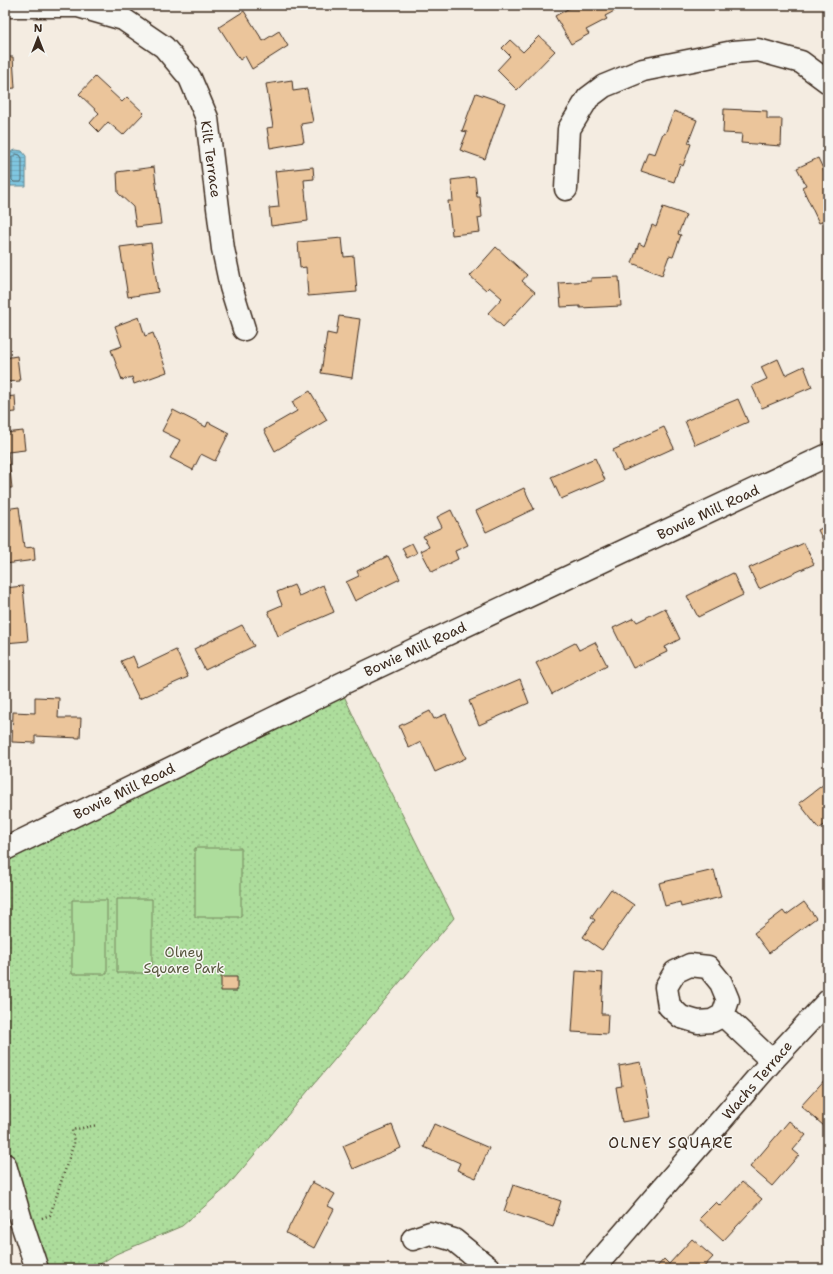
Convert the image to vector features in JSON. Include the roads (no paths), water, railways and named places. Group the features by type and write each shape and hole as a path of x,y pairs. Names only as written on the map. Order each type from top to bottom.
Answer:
{"street":[{"name":"Kilt Terrace","path":"5,6 78,6 123,19 164,46 190,78 207,118 223,249 244,329"},
{"path":"566,189 570,129 588,98 604,86 643,70 733,52 758,50 801,62 828,82"},
{"name":"Bowie Mill Road","path":"5,849 338,687 339,685 828,455"},
{"name":"Wachs Terrace","path":"593,1269 772,1061 828,1001"},
{"path":"723,1015 772,1061"},
{"path":"5,1165 37,1269"},
{"path":"413,1240 430,1233 454,1240 490,1269"}],"water":[{"path":"12,151 22,151 26,156 26,186 8,186 8,157"}],"district":[{"name":"OLNEY SQUARE","path":"671,1143"}],"park label":[{"name":"Olney Square Park","path":"184,960"}]}
